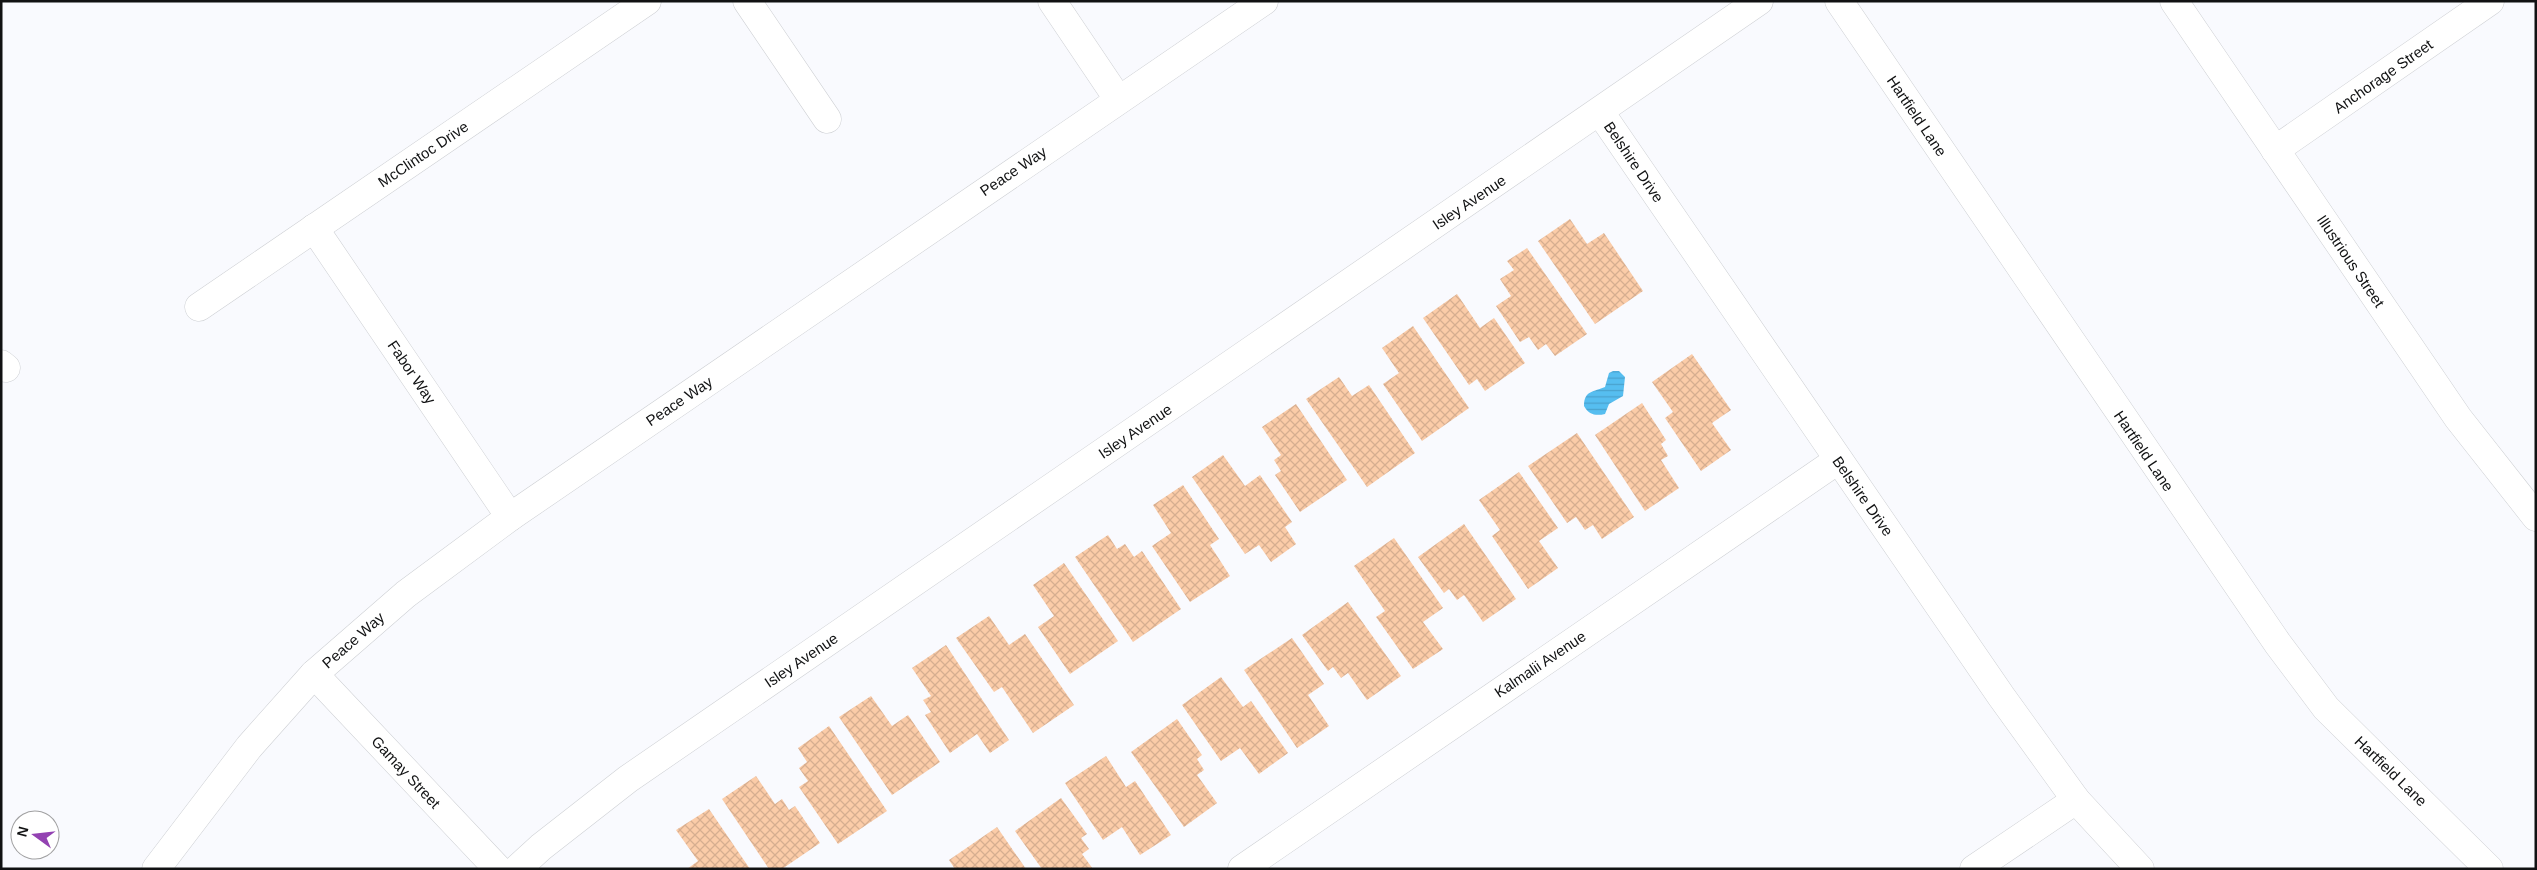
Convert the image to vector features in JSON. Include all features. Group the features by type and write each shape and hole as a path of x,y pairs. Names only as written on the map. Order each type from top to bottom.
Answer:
{"street":[{"name":"McClintoc Drive","path":"199,307 647,1"},
{"path":"747,1 827,119"},
{"path":"1052,1 1118,99"},
{"name":"Peace Way","path":"156,869 249,747 314,674 406,594 510,517 1118,99 1264,1"},
{"name":"Isley Avenue","path":"518,869 581,814 628,779 1759,1"},
{"name":"Hartfield Lane","path":"1839,1 2278,644 2326,708 2489,869"},
{"name":"Illustrious Street","path":"2174,1 2458,418 2536,517"},
{"name":"Anchorage Street","path":"2275,150 2490,1"},
{"name":"Belshire Drive","path":"1600,112 2001,696 2076,800 2140,869"},
{"name":"Fabor Way","path":"314,228 510,517"},
{"name":"Kalmalii Avenue","path":"1242,869 1838,460"},
{"name":"Gamay Street","path":"314,674 498,869"},
{"path":"1974,869 2076,800"}],"water":[{"path":"1619,371 1625,377 1623,396 1609,404 1605,414 1596,415 1590,413 1584,406 1586,397 1590,392 1605,387 1609,373"}],"building":[{"path":"1570,219 1587,244 1604,233 1643,291 1595,324 1538,241"},
{"path":"1527,248 1587,334 1555,356 1546,344 1538,350 1529,337 1520,342 1496,306 1511,296 1500,279 1514,270 1507,261"},
{"path":"1457,294 1480,328 1494,318 1525,363 1485,391 1477,379 1469,385 1423,318"},
{"path":"1413,326 1469,408 1422,441 1383,384 1399,373 1382,348"},
{"path":"1692,354 1731,410 1712,423 1731,450 1701,471 1665,418 1673,412 1652,382"},
{"path":"1339,377 1352,396 1369,385 1415,453 1367,487 1306,399"},
{"path":"1642,403 1666,440 1661,444 1668,456 1661,460 1679,488 1645,511 1595,435"},
{"path":"1296,404 1347,480 1300,512 1275,475 1281,471 1274,460 1281,455 1262,427"},
{"path":"1577,433 1634,517 1602,539 1593,525 1585,530 1576,517 1567,523 1528,466"},
{"path":"1223,455 1245,486 1260,475 1292,522 1285,527 1296,544 1271,562 1259,545 1245,554 1192,477"},
{"path":"1519,472 1558,528 1539,541 1558,568 1528,589 1492,536 1500,530 1479,500"},
{"path":"1183,485 1219,539 1210,545 1230,576 1190,602 1152,546 1171,533 1153,505"},
{"path":"1464,524 1516,599 1483,622 1464,595 1457,600 1449,589 1444,593 1418,557"},
{"path":"1108,535 1117,549 1125,544 1134,557 1142,551 1181,609 1133,642 1075,557"},
{"path":"1394,538 1443,608 1423,622 1443,649 1413,669 1376,617 1385,611 1354,566"},
{"path":"1064,563 1118,641 1070,674 1038,627 1054,616 1033,585"},
{"path":"1348,602 1401,676 1367,700 1348,673 1341,678 1333,667 1328,671 1302,635"},
{"path":"989,616 1009,645 1025,634 1074,705 1033,733 1002,687 994,692 956,638"},
{"path":"1292,638 1324,684 1308,695 1329,726 1297,748 1244,670"},
{"path":"946,645 1009,740 990,753 977,734 950,753 925,715 931,712 923,700 931,696 912,668"},
{"path":"1221,677 1243,707 1251,701 1288,753 1259,774 1240,748 1221,761 1182,705"},
{"path":"871,696 892,726 908,715 940,762 892,795 839,717"},
{"path":"1177,719 1202,755 1197,759 1204,770 1197,775 1217,803 1184,827 1131,752"},
{"path":"829,726 887,811 838,844 799,787 808,781 799,768 807,762 798,748"},
{"path":"1106,756 1126,787 1135,781 1171,835 1140,855 1122,827 1103,840 1065,783"},
{"path":"756,776 775,804 782,799 789,810 795,806 820,843 782,869 769,869 722,799"},
{"path":"1061,798 1087,834 1081,838 1089,849 1082,854 1093,869 1042,869 1015,831"},
{"path":"709,809 750,869 687,869 698,861 676,830"},
{"path":"997,827 1026,869 955,869 949,860"}]}
